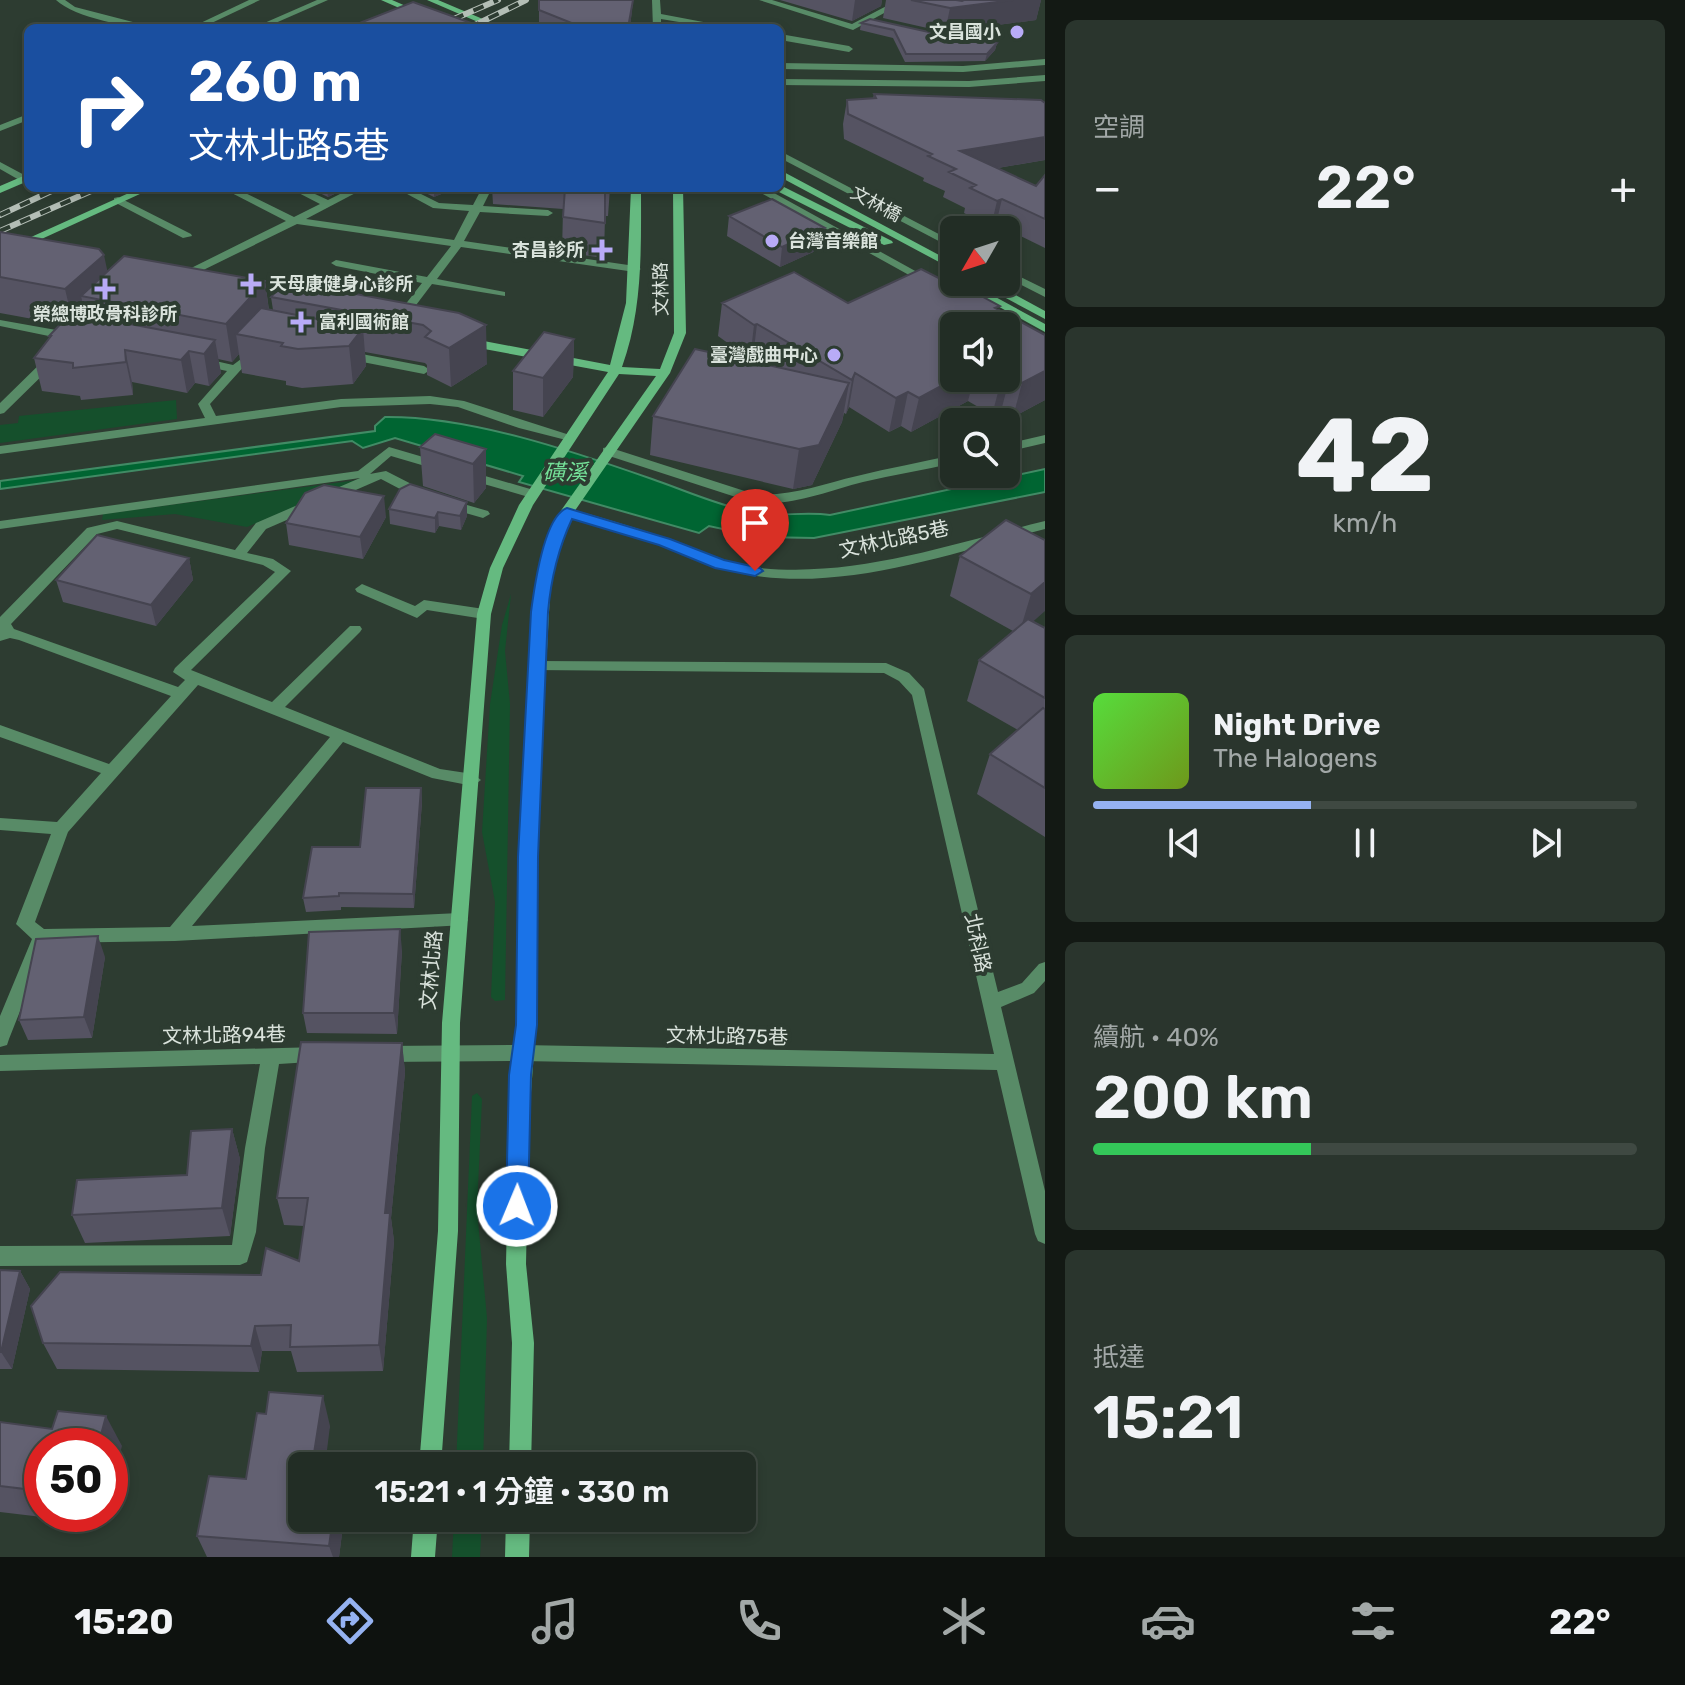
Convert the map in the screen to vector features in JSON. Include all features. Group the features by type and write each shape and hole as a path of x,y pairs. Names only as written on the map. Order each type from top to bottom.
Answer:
{"main road":[{"path":"385,0 444,24"},
{"path":"431,0 490,24"},
{"path":"405,22 442,4"},
{"name":"文林橋","path":"784,175 940,259"},
{"path":"0,190 24,179"},
{"name":"文林橋","path":"784,191 940,272"},
{"path":"0,254 138,192"},
{"name":"文林路","path":"534,492 615,370 628,331 635,269 636,192"},
{"name":"文林路","path":"570,508 664,373 680,333 678,192"},
{"path":"0,254 18,258"},
{"path":"165,285 180,288"},
{"path":"985,296 1045,329"},
{"path":"1009,296 1045,316"},
{"path":"394,327 408,330"},
{"path":"450,338 615,370 664,373"},
{"name":"文林北路","path":"431,1452 448,1231 450,1052 484,614 490,585 510,530 534,492"},
{"path":"520,1452 523,1343 516,1264 522,1053 527,1025 528,857 538,666 544,575 570,508"},
{"path":"423,1557 425,1532"},
{"path":"517,1557 518,1532"}],"street":[{"path":"60,0 72,9 135,24"},
{"path":"203,24 256,0"},
{"path":"267,24 324,0"},
{"path":"442,4 452,0"},
{"path":"656,0 657,24"},
{"path":"763,0 853,27 903,4"},
{"path":"879,0 903,4"},
{"path":"657,16 706,24"},
{"path":"867,20 881,23"},
{"path":"784,38 849,49"},
{"path":"784,66 963,69 1045,62"},
{"path":"784,74 968,77 1045,71"},
{"path":"784,82 969,84 1045,78"},
{"path":"0,128 24,120"},
{"path":"784,156 940,239"},
{"path":"0,165 24,177"},
{"path":"235,192 293,220 456,246 635,269"},
{"path":"303,192 326,203"},
{"path":"165,285 351,192"},
{"path":"409,192 437,206 474,211 548,213"},
{"path":"394,327 456,246 485,192"},
{"path":"764,192 936,286"},
{"path":"118,200 187,236"},
{"path":"336,263 501,294"},
{"path":"1020,281 1045,294"},
{"path":"0,323 83,335 0,410"},
{"path":"213,422 204,404 253,349"},
{"path":"336,353 424,370"},
{"path":"177,357 236,369"},
{"path":"0,387 20,391"},
{"path":"0,450 341,403 430,400 460,404 567,440"},
{"path":"1020,445 1045,439"},
{"path":"0,525 362,474 389,451 534,492"},
{"path":"605,456 753,498 774,501 804,497 837,485 940,462"},
{"path":"238,555 261,526 381,474 422,495 483,514"},
{"name":"文林北路5巷","path":"570,508 721,565 799,574 848,571 1045,525"},
{"path":"182,694 4,634 3,623 92,531 105,526 117,525 268,562 284,571 180,672 438,774 473,780"},
{"path":"362,589 417,613 424,605 484,614"},
{"path":"274,709 355,629"},
{"name":"北科路","path":"538,666 886,668 904,677 919,693 1045,1234"},
{"path":"195,678 61,829 25,924 41,936 175,934 459,920"},
{"path":"0,731 114,772"},
{"path":"175,934 341,734"},
{"path":"0,824 61,829"},
{"path":"0,1039 41,936"},
{"path":"991,1003 1028,988 1045,969"},
{"path":"362,1054 450,1052"},
{"name":"文林北路75巷","path":"450,1052 1005,1062"},
{"name":"文林北路94巷","path":"0,1063 332,1055"},
{"path":"0,1256 240,1255 271,1056"}],"shaded area":[{"path":"176,400 177,419 0,443 0,425 18,423 19,416"},
{"path":"358,480 247,527 175,514 102,520 103,514"},
{"path":"511,594 505,651 510,704 505,1000 495,1001 491,997 495,902 482,832 490,704 502,625"},
{"path":"477,1093 482,1099 477,1210 487,1318 483,1452 457,1452 472,1096"},
{"path":"453,1532 481,1532 480,1557 452,1557"}],"water":[{"name":"磺溪","path":"385,417 418,418 486,429 588,457 738,509 761,514 830,515 956,488 1020,488 1020,474 1045,469 1045,492 814,538 760,537 709,526 699,533 519,482 523,476 395,438 363,448 352,441 0,489 0,481 375,431 375,426"}],"building":[{"path":"539,0 633,0 629,24 574,24 539,10"},
{"path":"911,0 962,1 1013,0 950,8"},
{"path":"413,2 474,24 357,24"},
{"path":"870,19 951,37 957,34 997,43 987,54 906,54 894,30 861,23"},
{"path":"874,94 1041,100 1045,103 1045,137 960,151 1036,186 1045,175 1045,219 970,188 976,185 949,172 956,169 928,156 932,154 848,114 847,100 876,98"},
{"path":"565,192 605,192 605,223 563,217"},
{"path":"772,199 825,228 782,247 729,216"},
{"path":"0,232 99,249 104,255 65,289 0,277"},
{"path":"124,256 265,281 226,324 81,296"},
{"path":"921,269 940,279 940,296 982,296 1000,306 995,308 1002,312 940,312 940,387 919,398 908,392 896,398 855,373 852,380 754,325 722,303 794,272 848,303"},
{"path":"285,281 459,313 486,325 449,348 425,337 431,331 423,325 271,297"},
{"path":"261,308 363,328 349,346 298,349 236,334"},
{"path":"71,313 215,340 204,354 189,351 181,360 125,350 126,362 73,368 73,363 34,358"},
{"path":"1020,322 1045,335 1045,371 1022,383"},
{"path":"544,332 574,339 543,378 513,371"},
{"path":"695,349 849,383 819,445 799,449 653,416"},
{"path":"435,434 486,449 473,464 420,447"},
{"path":"410,484 467,502 460,516 438,512 435,518 389,509 400,489"},
{"path":"324,485 384,496 360,537 286,523 305,493"},
{"path":"1006,520 1045,540 1045,582 1031,594 960,556"},
{"path":"97,535 189,558 151,605 56,580"},
{"path":"1028,619 1045,628 1045,698 979,660"},
{"path":"1045,709 1045,788 990,754"},
{"path":"366,788 421,788 413,894 339,893 339,896 303,898 312,847 360,847"},
{"path":"400,929 394,1013 303,1013 309,932"},
{"path":"98,936 84,1017 19,1020 36,939"},
{"path":"301,1042 402,1043 385,1213 390,1213 379,1345 290,1347 291,1325 255,1326 251,1346 43,1343 31,1306 60,1272 261,1275 266,1248 299,1261 308,1198 277,1198"},
{"path":"232,1129 222,1208 72,1215 77,1180 187,1175 191,1131"},
{"path":"0,1270 20,1271 1,1352 0,1352"},
{"path":"269,1392 323,1396 314,1452 288,1452 288,1532 331,1532 329,1546 197,1536 209,1476 246,1479 257,1413 266,1414"},
{"path":"58,1411 106,1416 103,1428 52,1428"},
{"path":"0,1422 45,1428 24,1428 24,1489 0,1486"}],"railway":[{"path":"442,24 498,0"},
{"path":"477,24 526,0"},
{"path":"0,215 49,192"},
{"path":"0,231 89,192"}],"place":[{"name":"文昌國小","path":"1017,32"},
{"name":"台灣音樂館","path":"772,241"},
{"name":"杏昌診所","path":"602,250"},
{"name":"天母康健身心診所","path":"251,284"},
{"name":"榮總博政骨科診所","path":"105,289"},
{"name":"富利國術館","path":"301,322"},
{"name":"臺灣戲曲中心","path":"834,355"}],"route":[{"path":"517,1206 520,1075 527,1025 528,857 540,612 544,575 554,542 567,512 664,542 721,565 755,571"}]}
